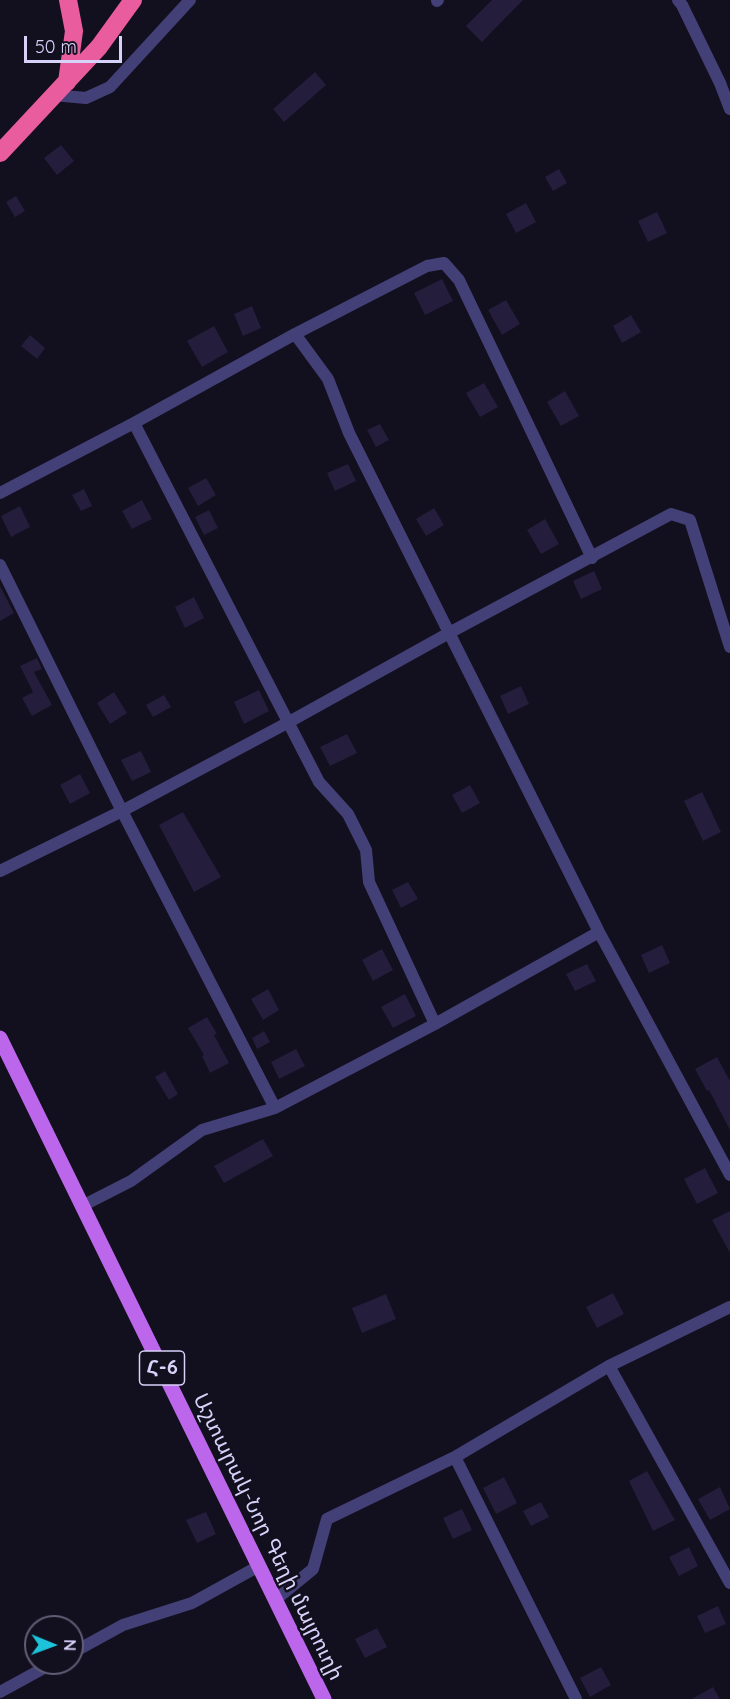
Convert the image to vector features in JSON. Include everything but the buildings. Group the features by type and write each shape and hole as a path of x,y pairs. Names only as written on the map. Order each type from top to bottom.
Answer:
{"highway":[{"path":"67,82 74,31 68,0"},
{"path":"0,153 67,82 112,30 133,0"},
{"path":"0,131 29,121"}],"main road":[{"name":"Աշտարակ-Նոր Գեղի մայրուղի","path":"0,1038 324,1699"}],"street":[{"path":"53,95 86,98 110,87 190,0"},
{"path":"678,0 720,83 730,109"},
{"path":"0,493 134,423 295,334 427,266 444,263 459,280 592,558"},
{"path":"295,334 328,378 349,433 599,932 730,1175"},
{"path":"134,423 319,782 348,814 366,850 369,882 435,1024"},
{"path":"0,871 122,811 289,723 449,633 671,514 690,520 730,647"},
{"path":"0,565 122,811 275,1108"},
{"path":"82,1206 131,1181 202,1130 275,1108 435,1024 599,932"},
{"path":"275,1600 313,1569 327,1519 454,1457 609,1366 730,1307"},
{"path":"609,1366 730,1583"},
{"path":"454,1457 576,1699"},
{"path":"84,1646 123,1625 192,1603 259,1566"},
{"path":"0,1692 31,1675"}]}
